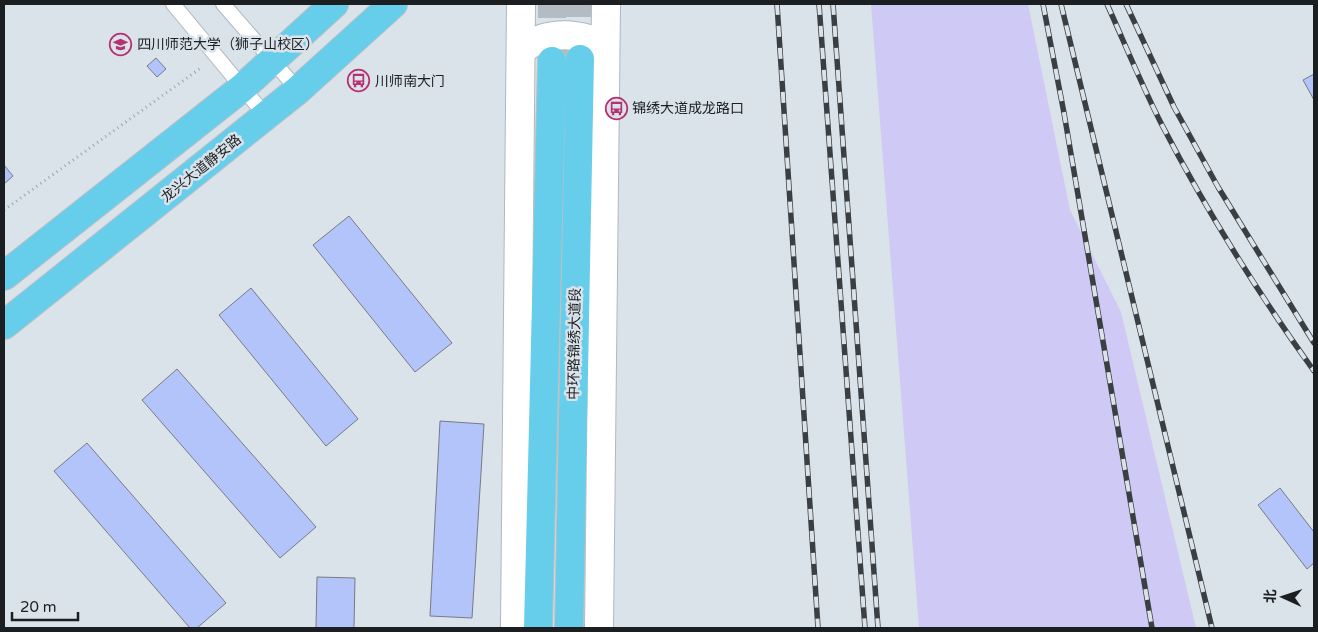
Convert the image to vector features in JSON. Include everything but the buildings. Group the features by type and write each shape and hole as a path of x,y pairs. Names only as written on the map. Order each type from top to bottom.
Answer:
{"main road":[{"path":"4,276 242,88 334,4"},
{"name":"龙兴大道静安路","path":"4,325 298,90 393,4"},
{"path":"515,628 521,4"},
{"path":"599,628 606,4"},
{"path":"522,51 530,43 562,35 591,39 605,50"},
{"name":"中环路锦绣大道段","path":"570,628 580,59"},
{"name":"中环路锦绣大道段","path":"538,628 552,61"}],"lane":[{"path":"173,4 266,116"},
{"path":"223,4 298,90"}],"path":[{"path":"4,210 216,56"}],"shaded area":[{"path":"871,4 1028,4 1070,210 1121,312 1196,628 919,628"}],"tunnel":[{"path":"552,4 552,60"},
{"path":"580,4 580,59"}],"railway":[{"path":"777,4 818,628"},
{"path":"819,4 865,628"},
{"path":"833,4 878,628"},
{"path":"1043,4 1064,113 1152,628"},
{"path":"1061,4 1212,628"},
{"path":"1107,4 1155,110 1196,188 1253,281 1314,371"},
{"path":"1126,4 1174,107 1218,187 1314,343"}],"place":[{"name":"四川师范大学（狮子山校区）","path":"121,44"},
{"name":"川师南大门","path":"359,81"},
{"name":"锦绣大道成龙路口","path":"616,108"}]}
